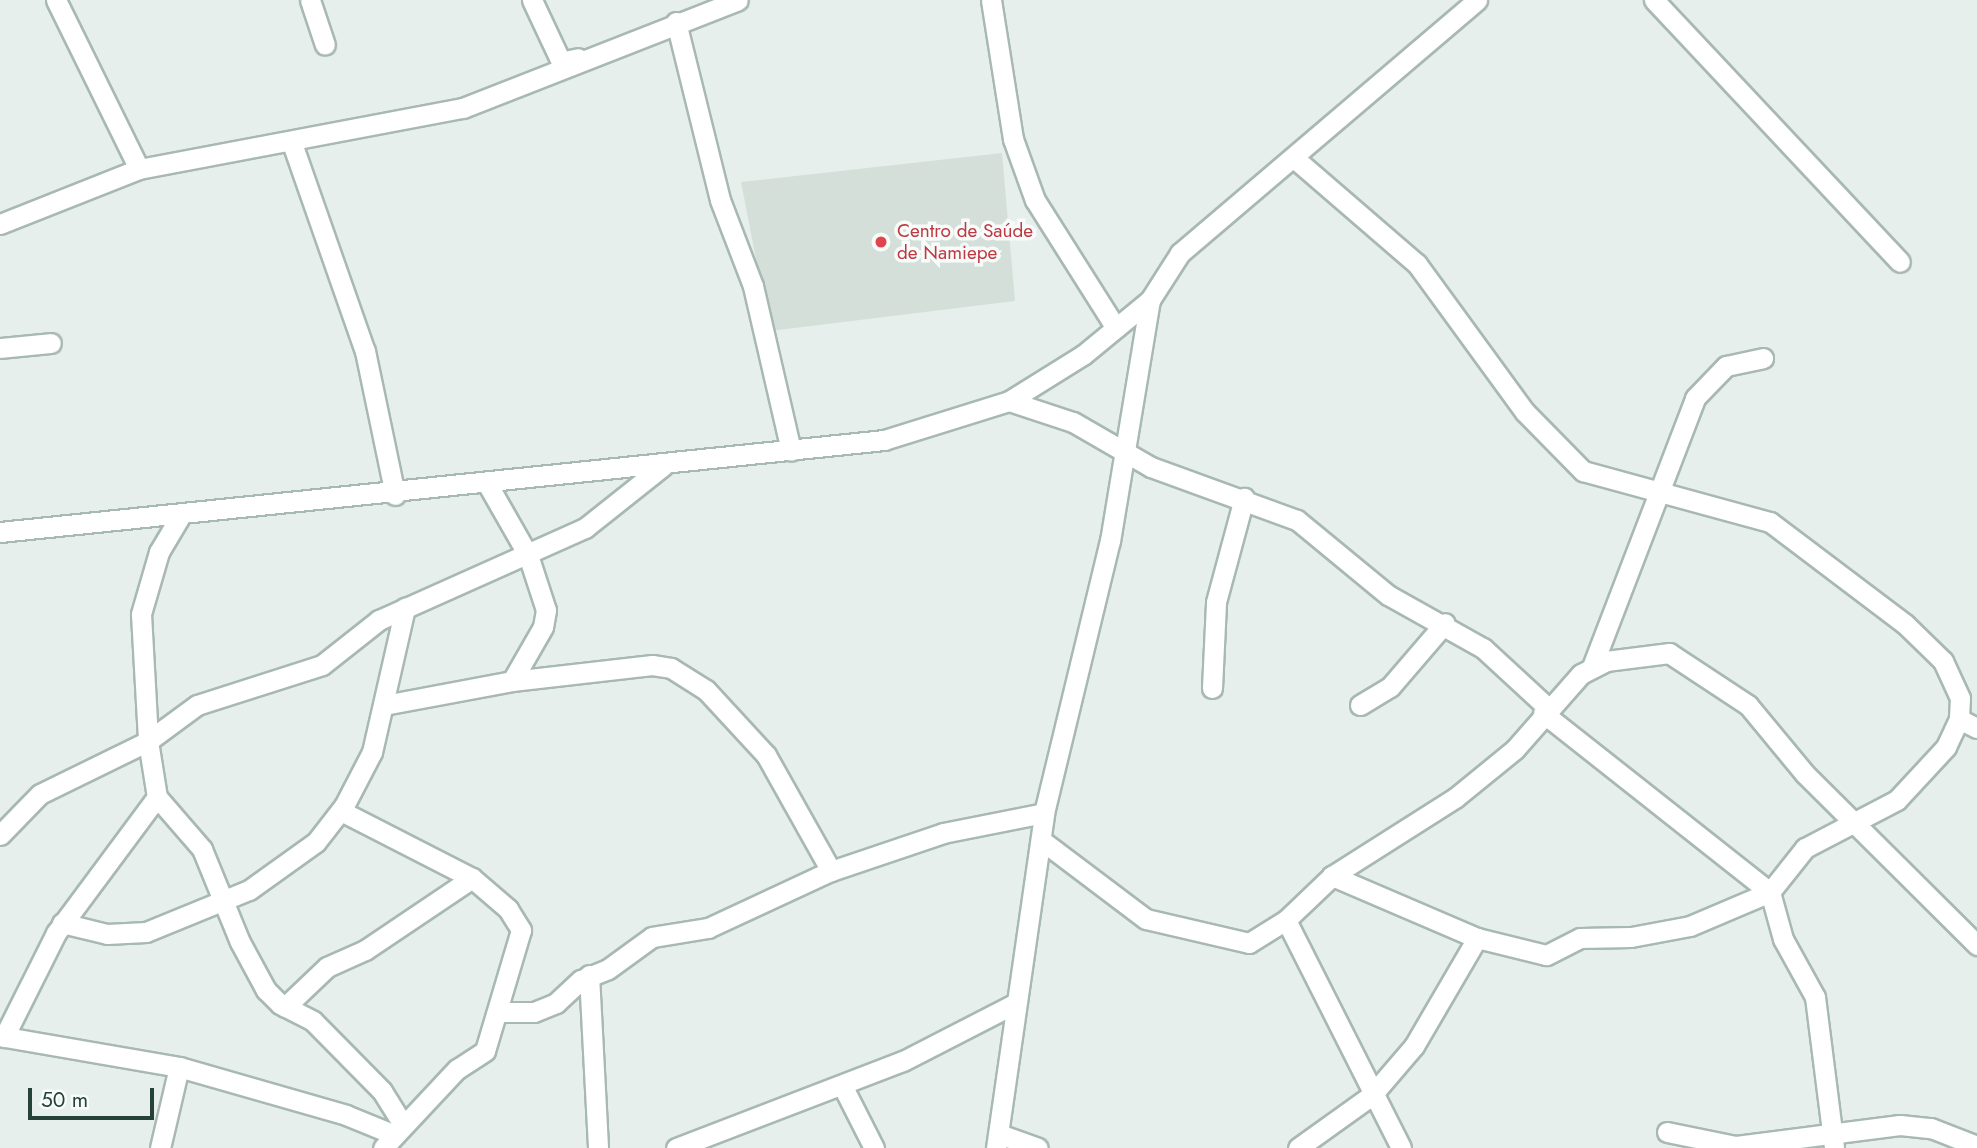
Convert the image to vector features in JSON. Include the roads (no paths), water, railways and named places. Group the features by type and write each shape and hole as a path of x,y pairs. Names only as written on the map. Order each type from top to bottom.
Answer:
{"street":[{"path":"56,0 139,169"},
{"path":"310,0 325,45"},
{"path":"531,0 561,62 593,55"},
{"path":"0,224 139,169 292,144 463,108 676,22 738,0"},
{"path":"991,0 1013,139 1035,200 1116,328"},
{"path":"0,532 395,495 884,440 1009,401 1116,328 1150,300 1180,253 1478,0"},
{"path":"1654,0 1899,262"},
{"path":"676,22 720,200 753,286 791,451"},
{"path":"292,144 365,351 395,495"},
{"path":"1294,158 1417,264 1525,412 1573,463 1599,478 1658,490 1770,522 1905,624 1955,678 1968,724 1897,800 1805,848 1770,892 1690,926 1630,937 1580,937 1556,954 1478,938 1332,876"},
{"path":"1038,1148 998,1141 1016,1003 1044,813 1070,691 1094,614 1126,456 1150,300"},
{"path":"0,348 51,344"},
{"path":"1041,840 1127,908 1158,923 1200,927 1249,943 1286,920 1332,876 1455,797 1515,749 1545,710 1592,667 1695,398 1726,366 1762,358"},
{"path":"1009,401 1073,422 1126,456 1297,520 1388,595 1445,623 1507,667 1545,710 1770,892 1783,939 1815,997 1834,1140"},
{"path":"0,835 40,794 148,741 197,705 322,665 379,620 584,528 664,466"},
{"path":"488,485 528,555 546,618 512,681"},
{"path":"1212,688 1216,602 1244,498"},
{"path":"181,514 159,552 141,614 148,741 158,797 202,849 222,902 266,990 285,1007 304,1013 364,1072 393,1136"},
{"path":"62,923 126,935 222,902 298,856 341,811 372,752 405,608"},
{"path":"1360,705 1390,687 1445,623"},
{"path":"1592,667 1670,653 1730,688 1805,774 1856,820 1911,883 1977,945"},
{"path":"384,705 512,681 652,665 691,678 766,755 831,871"},
{"path":"158,797 62,923 2,1036 179,1067 346,1115 393,1136"},
{"path":"341,811 472,878 508,909 521,930 500,1012 485,1051 457,1069 393,1136"},
{"path":"500,1012 534,1012 556,1003 589,975 608,969 652,937 708,928 831,871 943,833 1044,813"},
{"path":"285,1007 327,967 365,950 472,878"},
{"path":"1286,920 1401,1148"},
{"path":"1298,1148 1372,1095 1414,1046 1478,938"},
{"path":"589,975 598,1148"},
{"path":"676,1148 842,1085 969,1031 1016,1003"},
{"path":"160,1148 179,1067"},
{"path":"842,1085 874,1148"},
{"path":"1667,1132 1727,1146 1834,1140 1900,1125 1931,1128 1977,1146"}],"place":[{"name":"Centro de Saúde de Namiepe","path":"881,242"}]}
